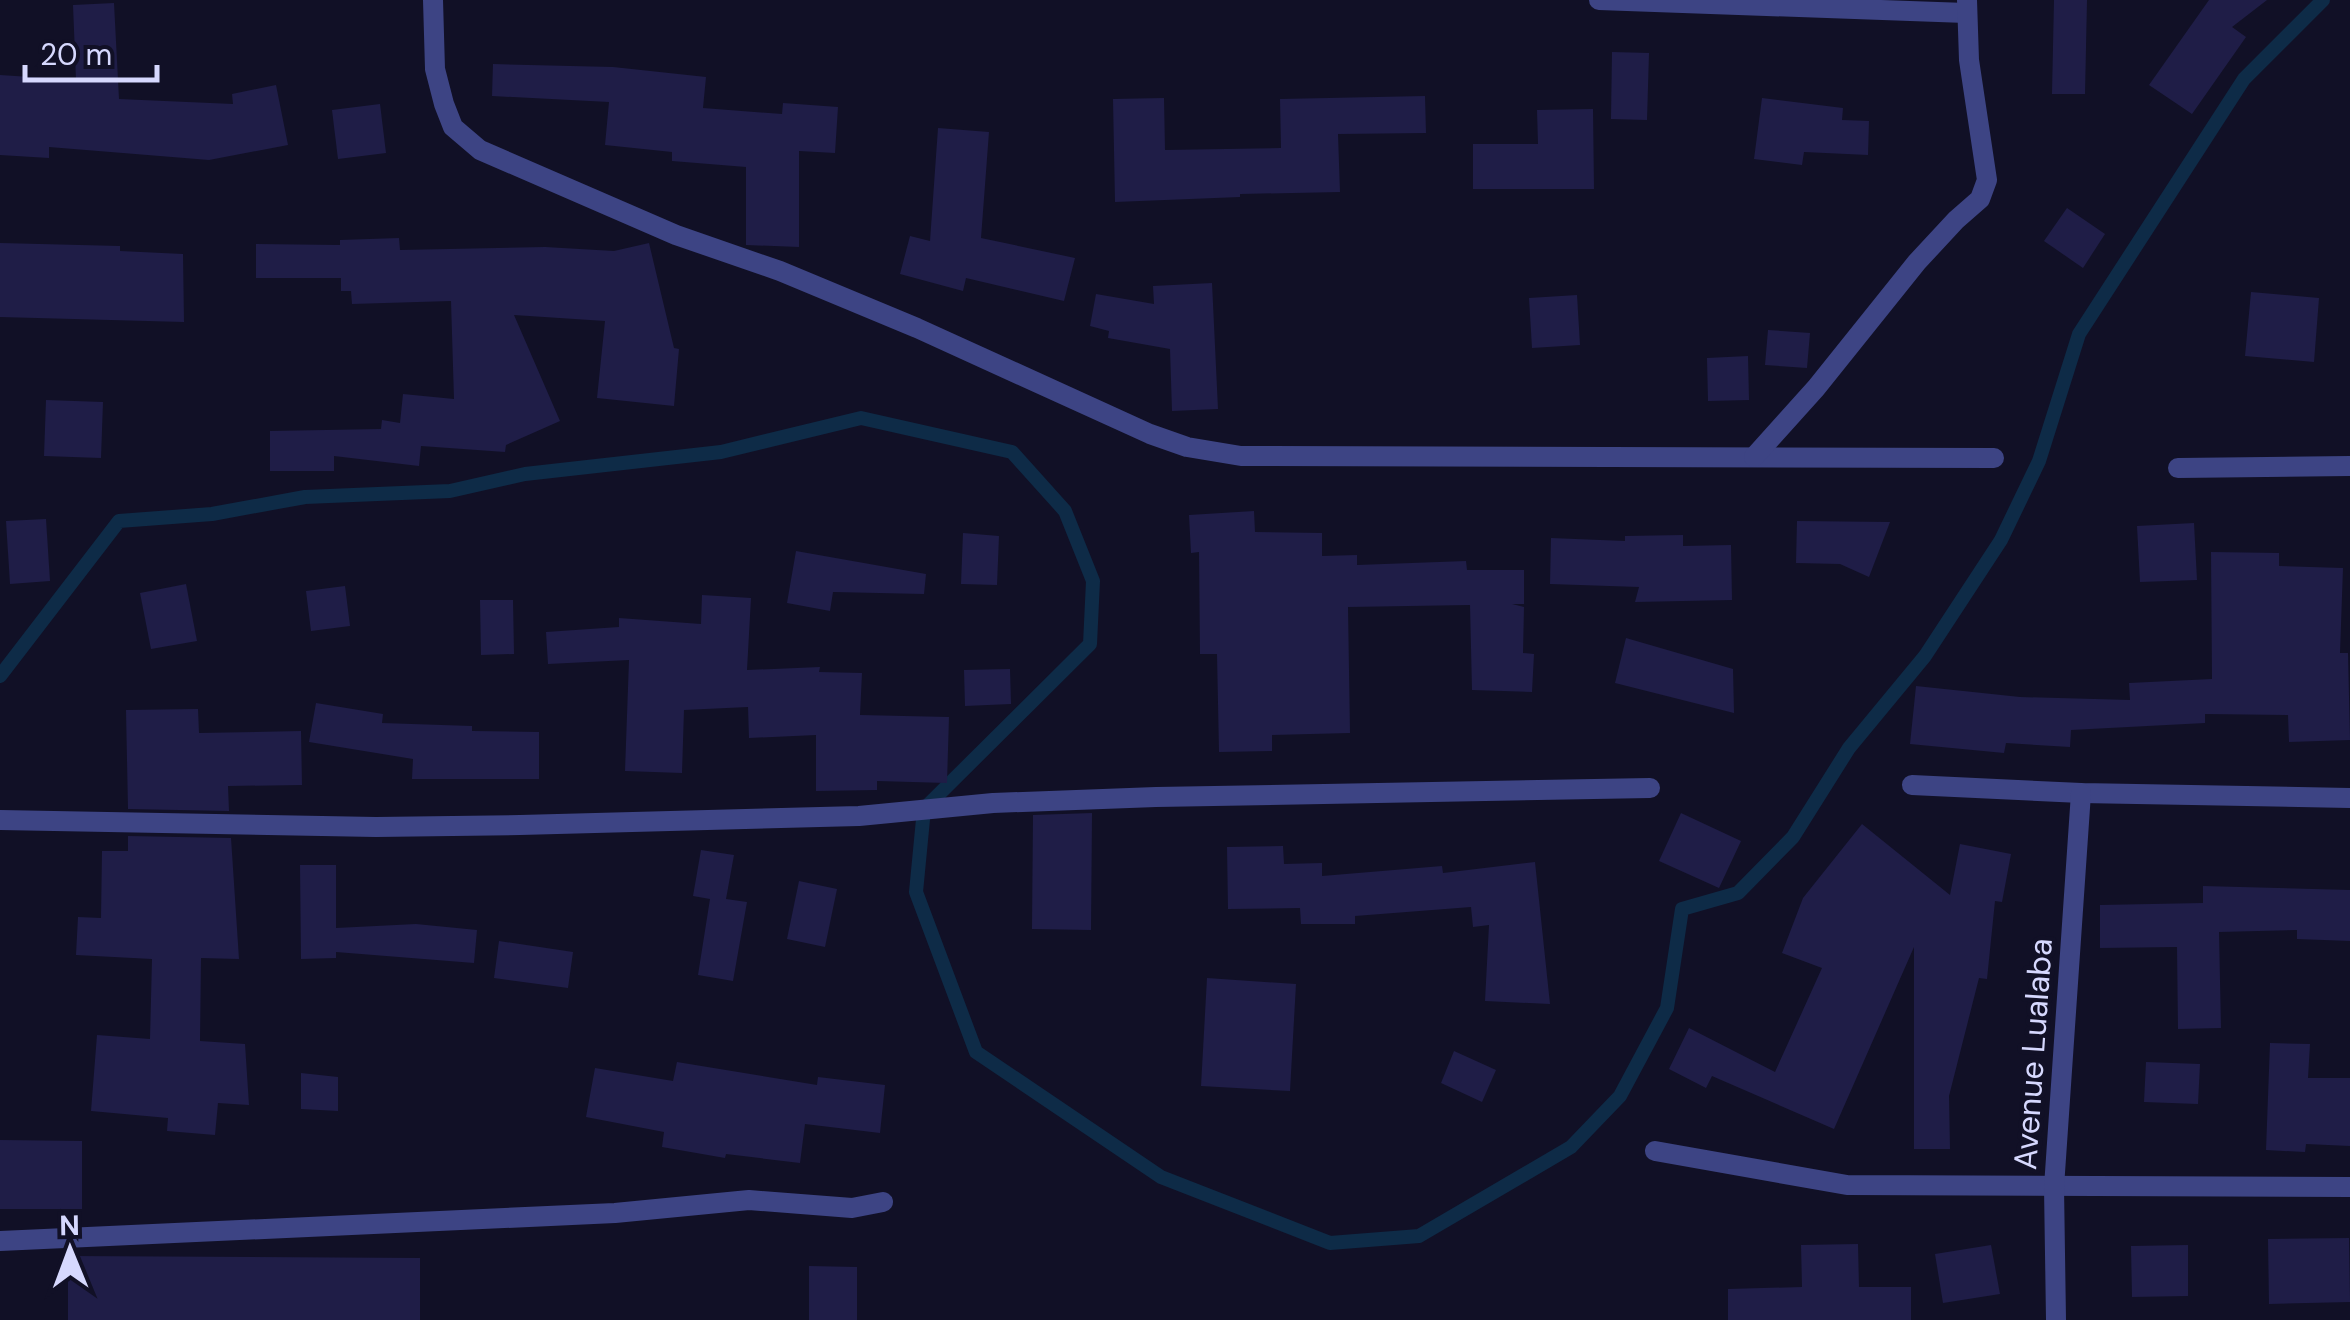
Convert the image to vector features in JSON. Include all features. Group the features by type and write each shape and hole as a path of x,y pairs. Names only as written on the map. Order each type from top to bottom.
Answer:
{"street":[{"path":"434,0 435,70 444,104 453,126 480,150 676,235 780,271 916,328 1101,414 1186,447 1241,456 1994,458"},
{"path":"1599,0 1966,6 1987,180 1980,200 1917,262 1816,388 1754,457"},
{"path":"2178,468 2350,466"},
{"path":"1912,785 2350,798"},
{"path":"0,820 520,825 859,816 993,803 1138,798 1650,788"},
{"name":"Avenue Lualaba","path":"2056,1320 2054,1187 2081,793"},
{"path":"1655,1151 1847,1186 2350,1187"},
{"path":"0,1241 615,1213 749,1200 852,1208 883,1202"}],"building":[{"path":"2054,0 2087,0 2085,94 2052,94"},
{"path":"2209,0 2267,0 2232,27 2246,37 2192,114 2149,85"},
{"path":"114,3 119,99 233,104 232,94 276,85 288,145 209,160 49,147 49,158 0,155 0,75 76,80 73,5"},
{"path":"1612,52 1649,53 1647,120 1611,119"},
{"path":"493,64 613,67 706,77 703,108 782,114 783,103 838,107 835,153 799,151 799,247 746,245 746,167 672,161 672,152 605,145 609,102 492,96"},
{"path":"1425,96 1426,133 1338,134 1340,192 1115,202 1113,99 1164,98 1165,150 1281,148 1280,99"},
{"path":"1762,98 1843,108 1842,120 1869,121 1868,155 1804,152 1802,165 1754,159"},
{"path":"380,104 386,153 338,159 332,110"},
{"path":"1593,109 1594,189 1473,189 1473,144 1538,144 1537,110"},
{"path":"938,128 989,132 981,238 1075,258 1064,301 966,278 963,291 900,274 910,236 930,241"},
{"path":"2067,208 2105,234 2083,268 2044,241"},
{"path":"399,238 400,250 545,247 614,251 649,243 674,348 679,349 674,406 597,398 605,321 514,315 560,421 506,445 505,452 421,446 419,466 334,456 334,471 270,471 270,431 381,429 382,420 400,423 403,394 454,399 451,301 352,304 351,291 341,291 341,278 256,278 256,244 340,245 340,240"},
{"path":"0,243 120,246 120,251 183,254 184,322 0,317"},
{"path":"1212,283 1218,409 1172,411 1170,349 1108,338 1109,331 1090,326 1096,294 1154,304 1153,286"},
{"path":"2251,292 2319,298 2314,362 2245,356"},
{"path":"1577,295 1580,345 1532,348 1529,298"},
{"path":"1768,330 1810,333 1807,368 1765,365"},
{"path":"1748,356 1749,400 1708,401 1707,358"},
{"path":"46,400 103,402 101,458 44,456"},
{"path":"1254,511 1255,532 1322,533 1322,556 1357,555 1357,565 1466,561 1467,570 1524,570 1524,604 1512,604 1524,607 1523,653 1534,654 1532,692 1472,690 1470,605 1348,607 1350,733 1272,735 1272,751 1219,752 1217,654 1200,654 1199,552 1191,553 1189,515"},
{"path":"46,519 50,581 10,584 6,521"},
{"path":"1797,521 1890,522 1869,577 1840,564 1796,563"},
{"path":"2194,523 2197,580 2140,582 2137,526"},
{"path":"963,533 999,536 997,585 961,584"},
{"path":"1683,535 1683,546 1731,545 1732,600 1635,602 1639,587 1550,584 1551,538 1625,541 1625,536"},
{"path":"796,551 926,574 924,594 833,592 830,611 787,603"},
{"path":"2211,552 2279,553 2279,566 2343,568 2340,653 2348,653 2350,740 2289,742 2288,715 2205,714 2205,723 2071,730 2070,747 2006,743 2004,753 1910,744 1916,686 2020,697 2130,700 2129,683 2212,679"},
{"path":"186,584 197,641 151,649 140,593"},
{"path":"345,586 350,626 311,631 306,591"},
{"path":"702,595 751,598 747,670 820,667 819,672 862,673 860,715 949,717 947,783 877,781 877,790 816,791 816,735 749,738 748,707 684,710 682,773 625,771 629,660 548,664 546,632 619,627 619,618 701,624"},
{"path":"480,600 513,600 514,654 481,655"},
{"path":"1626,638 1733,669 1734,713 1615,683"},
{"path":"1010,669 1011,704 965,706 964,670"},
{"path":"316,703 383,714 382,723 539,732 539,779 412,779 413,759 309,742"},
{"path":"198,709 199,733 301,731 302,785 228,786 229,811 128,809 126,710"},
{"path":"1092,813 1091,930 1032,929 1033,815"},
{"path":"1681,813 1741,841 1719,888 1659,861"},
{"path":"1862,824 1950,895 1960,844 2011,854 2002,902 1995,901 1987,979 1979,978 1949,1096 1950,1149 1914,1149 1914,947 1834,1129 1712,1076 1706,1088 1669,1069 1689,1028 1775,1072 1822,968 1782,953 1803,898"},
{"path":"128,836 231,838 239,959 201,958 200,1041 245,1044 249,1105 218,1103 215,1135 167,1131 168,1118 91,1111 97,1035 150,1039 152,959 76,955 78,917 101,918 102,851 128,851"},
{"path":"1283,846 1284,864 1322,863 1322,876 1442,866 1443,873 1535,862 1550,1004 1485,1001 1489,925 1473,927 1471,907 1355,916 1355,924 1301,924 1300,908 1228,909 1227,847"},
{"path":"701,850 734,855 726,899 747,902 733,981 698,975 710,899 693,896"},
{"path":"300,865 336,865 336,928 416,924 477,930 474,963 336,952 336,958 301,959"},
{"path":"799,881 837,889 825,947 787,939"},
{"path":"2203,886 2350,890 2350,941 2297,939 2297,930 2219,932 2221,1028 2178,1029 2177,947 2100,948 2100,905 2203,903"},
{"path":"499,941 573,952 568,988 494,978"},
{"path":"1207,978 1296,984 1290,1091 1201,1086"},
{"path":"2270,1043 2310,1044 2308,1078 2350,1078 2350,1146 2306,1144 2305,1152 2266,1150"},
{"path":"1454,1051 1496,1070 1482,1102 1441,1083"},
{"path":"677,1062 817,1085 818,1077 885,1085 880,1133 805,1124 800,1163 726,1154 725,1158 662,1147 664,1132 586,1117 595,1068 673,1081"},
{"path":"2146,1062 2200,1064 2198,1104 2144,1102"},
{"path":"301,1073 338,1077 338,1111 301,1109"},
{"path":"0,1140 82,1141 82,1209 0,1209"},
{"path":"2349,1238 2350,1302 2269,1304 2268,1239"},
{"path":"1858,1244 1859,1287 1911,1287 1911,1320 1728,1320 1728,1289 1802,1287 1801,1245"},
{"path":"1991,1245 2000,1294 1943,1303 1935,1254"},
{"path":"2188,1245 2188,1296 2132,1297 2131,1246"},
{"path":"68,1256 420,1258 420,1320 68,1320"},
{"path":"809,1266 857,1267 857,1320 809,1320"}],"waterway":[{"path":"0,676 119,521 212,514 305,497 450,491 525,474 721,452 861,418 1012,452 1065,511 1093,581 1090,644 924,809 916,892 976,1052 1161,1177 1330,1243 1419,1236 1571,1147 1620,1096 1667,1008 1682,909 1738,893 1793,837 1849,748 1925,656 2001,540 2039,461 2079,334 2244,79 2323,0"}]}
